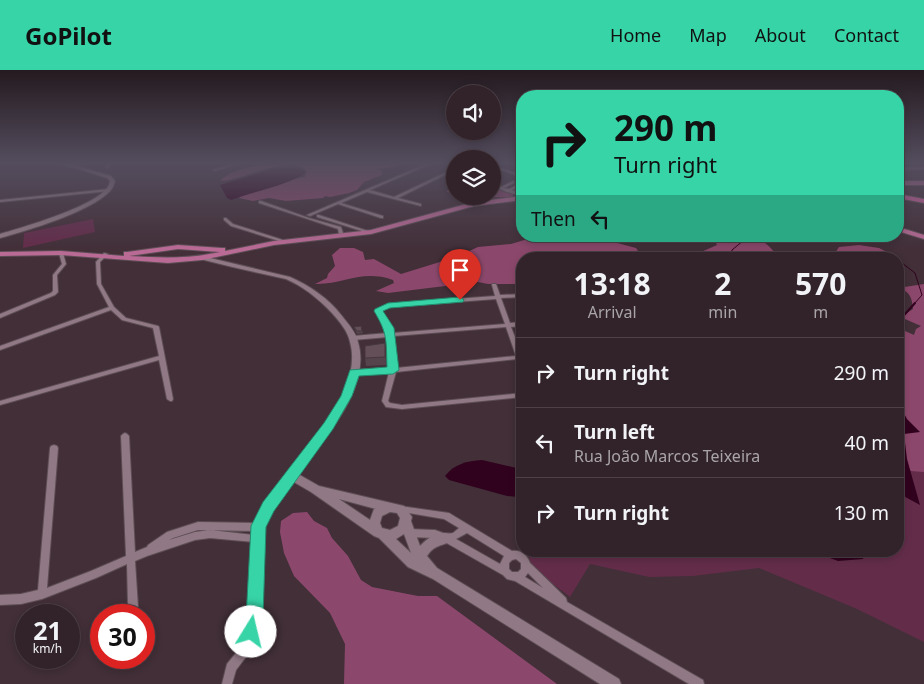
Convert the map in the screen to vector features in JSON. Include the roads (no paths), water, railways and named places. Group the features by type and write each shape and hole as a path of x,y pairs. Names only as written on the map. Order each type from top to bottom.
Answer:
{"highway":[{"path":"904,198 924,202"}],"main road":[{"path":"130,256 178,247 230,249 281,240 366,231 473,202 516,195"},
{"path":"0,253 130,256 168,261 202,258 274,243 371,232 474,204 516,195"},
{"path":"904,232 924,237"},
{"path":"0,253 46,250 104,255"}],"street":[{"path":"0,201 93,192"},
{"path":"0,236 50,220 96,199 107,192"},
{"path":"309,217 364,192"},
{"path":"374,192 420,205"},
{"path":"395,198 408,192"},
{"path":"260,202 340,228 341,233"},
{"path":"338,203 382,217"},
{"path":"309,217 317,215 324,210"},
{"path":"317,215 366,231"},
{"path":"225,218 232,225 281,240"},
{"path":"328,224 334,221"},
{"path":"0,316 46,298 56,291 56,275 64,264 61,253"},
{"path":"104,255 98,262 99,284 112,308 124,319 156,327 170,399"},
{"path":"202,258 288,278 312,290 335,312 353,338 357,355 354,372 346,396 328,426 268,507 259,526 255,618 248,645 231,668 227,684"},
{"path":"494,285 516,345"},
{"path":"516,296 388,306 380,309 381,316 391,335 393,370 385,396 385,401 388,405 394,407 516,395"},
{"path":"0,348 112,308"},
{"path":"353,338 516,324"},
{"path":"0,402 162,358"},
{"path":"354,372 516,358"},
{"path":"125,436 133,604"},
{"path":"42,594 54,448"},
{"path":"291,475 381,534 391,536 405,530 435,534 446,538 699,684"},
{"path":"315,489 394,508 446,516 516,553"},
{"path":"437,575 420,558 412,544 405,530 404,512 394,508 378,513 375,517 375,528 412,563 437,575 614,684"},
{"path":"145,552 170,535 198,526 259,526"},
{"path":"420,558 429,543 436,539 454,536 468,528"},
{"path":"0,600 21,599 64,587 145,552 195,536 210,534 258,539"},
{"path":"511,575 504,565 505,560 516,556"},
{"path":"520,557 527,566 571,609"},
{"path":"511,575 524,574 527,566"}],"waterway":[{"path":"732,252 742,242"},
{"path":"904,265 915,273 922,295 914,304"},
{"path":"904,315 915,303"}]}
